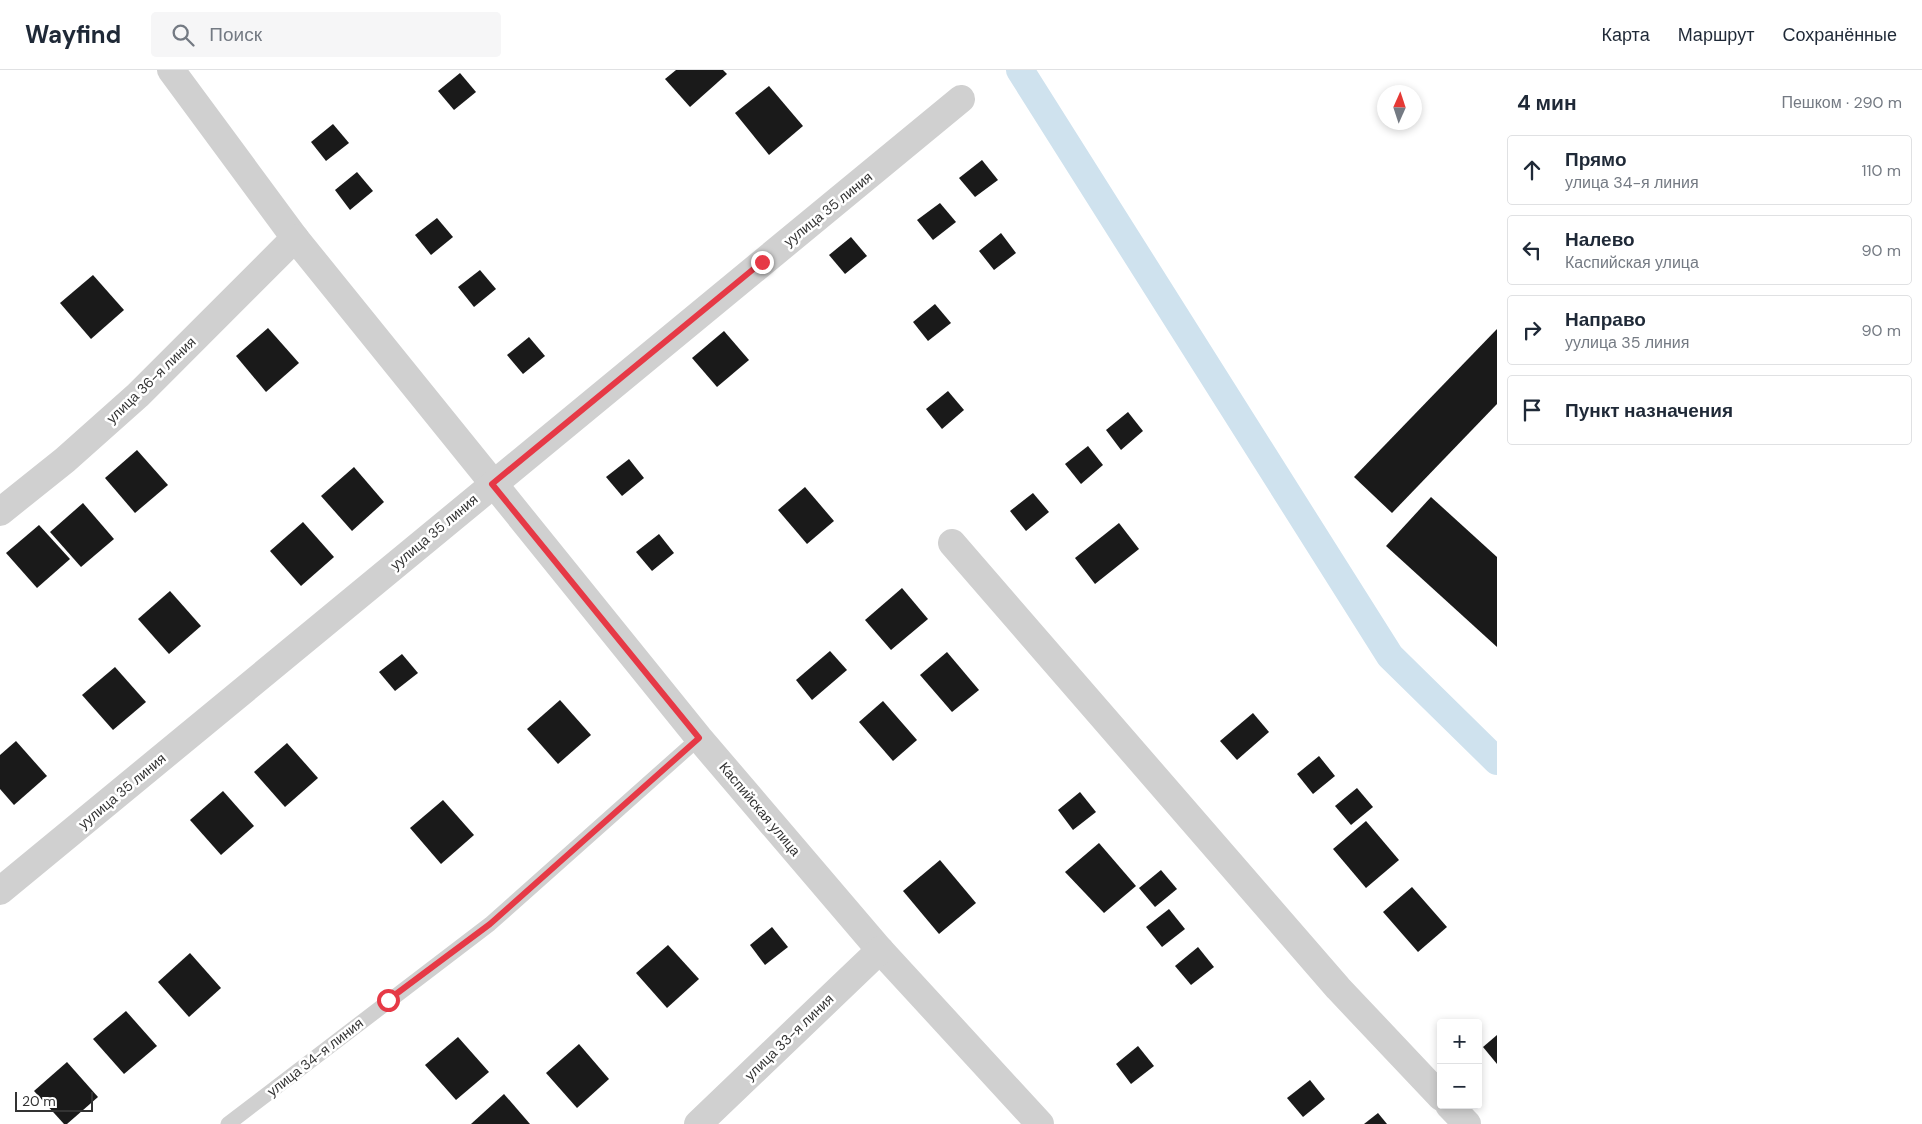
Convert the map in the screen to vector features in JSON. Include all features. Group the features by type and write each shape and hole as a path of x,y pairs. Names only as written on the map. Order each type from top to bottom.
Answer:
{"street":[{"name":"Каспийская улица","path":"170,70 294,238 699,738 880,950 1040,1124"},
{"name":"уулица 35 линия","path":"0,891 961,99"},
{"name":"улица 36-я линия","path":"0,512 66,460 138,395 294,238"},
{"path":"952,542 1338,988 1437,1093"},
{"name":"улица 33-я линия","path":"698,1124 880,950"},
{"path":"1453,1109 1466,1124"}],"lane":[{"name":"улица 34-я линия","path":"228,1124 490,924 699,738"}],"building":[{"path":"676,70 723,70 727,74 690,107 665,79"},
{"path":"460,73 476,92 454,110 438,91"},
{"path":"769,86 803,126 769,155 735,113"},
{"path":"333,124 349,143 326,161 311,142"},
{"path":"982,160 998,180 975,197 959,178"},
{"path":"357,172 373,191 350,210 335,190"},
{"path":"940,203 956,222 933,240 917,220"},
{"path":"437,218 453,237 431,255 415,235"},
{"path":"1001,233 1016,253 994,270 979,251"},
{"path":"851,237 867,256 845,274 829,255"},
{"path":"480,270 496,289 474,307 458,287"},
{"path":"93,275 124,310 91,339 60,303"},
{"path":"935,304 951,323 928,341 913,322"},
{"path":"268,328 299,363 266,392 236,356"},
{"path":"1497,329 1497,404 1392,513 1354,477"},
{"path":"724,331 749,360 717,387 692,358"},
{"path":"529,337 545,356 523,374 507,355"},
{"path":"948,391 964,410 942,429 926,409"},
{"path":"1128,412 1143,431 1121,450 1106,430"},
{"path":"1088,446 1103,465 1081,484 1065,464"},
{"path":"137,450 168,485 135,513 105,478"},
{"path":"629,459 644,478 622,496 606,477"},
{"path":"354,467 384,502 352,531 321,496"},
{"path":"805,487 834,521 807,544 778,510"},
{"path":"1033,493 1049,512 1026,531 1010,511"},
{"path":"1431,497 1497,557 1497,647 1386,546"},
{"path":"83,503 114,539 81,567 50,532"},
{"path":"303,522 334,557 301,586 270,551"},
{"path":"1119,523 1139,549 1095,584 1075,558"},
{"path":"39,525 70,559 37,588 6,553"},
{"path":"659,534 674,553 652,571 636,552"},
{"path":"902,588 928,619 891,650 865,620"},
{"path":"170,591 201,626 169,654 138,619"},
{"path":"830,651 847,670 812,700 796,680"},
{"path":"947,652 979,690 952,712 920,675"},
{"path":"402,654 418,673 395,691 379,672"},
{"path":"115,667 146,702 113,730 82,695"},
{"path":"560,700 591,735 558,764 527,729"},
{"path":"883,701 917,740 893,761 859,722"},
{"path":"1253,713 1269,732 1237,760 1220,741"},
{"path":"16,741 47,776 14,805 0,789 0,755"},
{"path":"287,743 318,778 285,807 254,772"},
{"path":"1319,756 1335,776 1313,794 1297,774"},
{"path":"1357,788 1373,807 1351,825 1335,806"},
{"path":"223,791 254,826 221,855 190,820"},
{"path":"1080,792 1096,812 1073,830 1058,810"},
{"path":"443,800 474,835 441,864 410,828"},
{"path":"1366,821 1399,860 1366,888 1333,849"},
{"path":"1099,843 1136,886 1104,913 1065,872"},
{"path":"940,860 976,903 939,934 903,891"},
{"path":"1161,870 1177,889 1155,907 1139,888"},
{"path":"1412,887 1447,927 1418,952 1383,912"},
{"path":"1169,909 1185,929 1162,947 1146,927"},
{"path":"772,927 788,947 765,965 750,945"},
{"path":"668,945 699,979 667,1008 636,973"},
{"path":"1198,947 1214,967 1191,985 1175,966"},
{"path":"190,953 221,988 189,1017 158,982"},
{"path":"126,1011 157,1046 124,1074 93,1039"},
{"path":"1497,1035 1497,1064 1483,1047"},
{"path":"458,1037 489,1072 456,1100 425,1065"},
{"path":"579,1044 609,1079 577,1108 546,1073"},
{"path":"1138,1046 1154,1066 1131,1084 1116,1064"},
{"path":"67,1062 98,1097 67,1124 64,1124 34,1091"},
{"path":"1310,1080 1325,1099 1303,1117 1287,1098"},
{"path":"504,1094 530,1124 471,1124"},
{"path":"1378,1113 1387,1124 1364,1124"}],"waterway":[{"path":"1020,70 1390,656 1497,761"}],"route":[{"path":"388,1000 490,924 699,738 492,484 762,262"}]}
